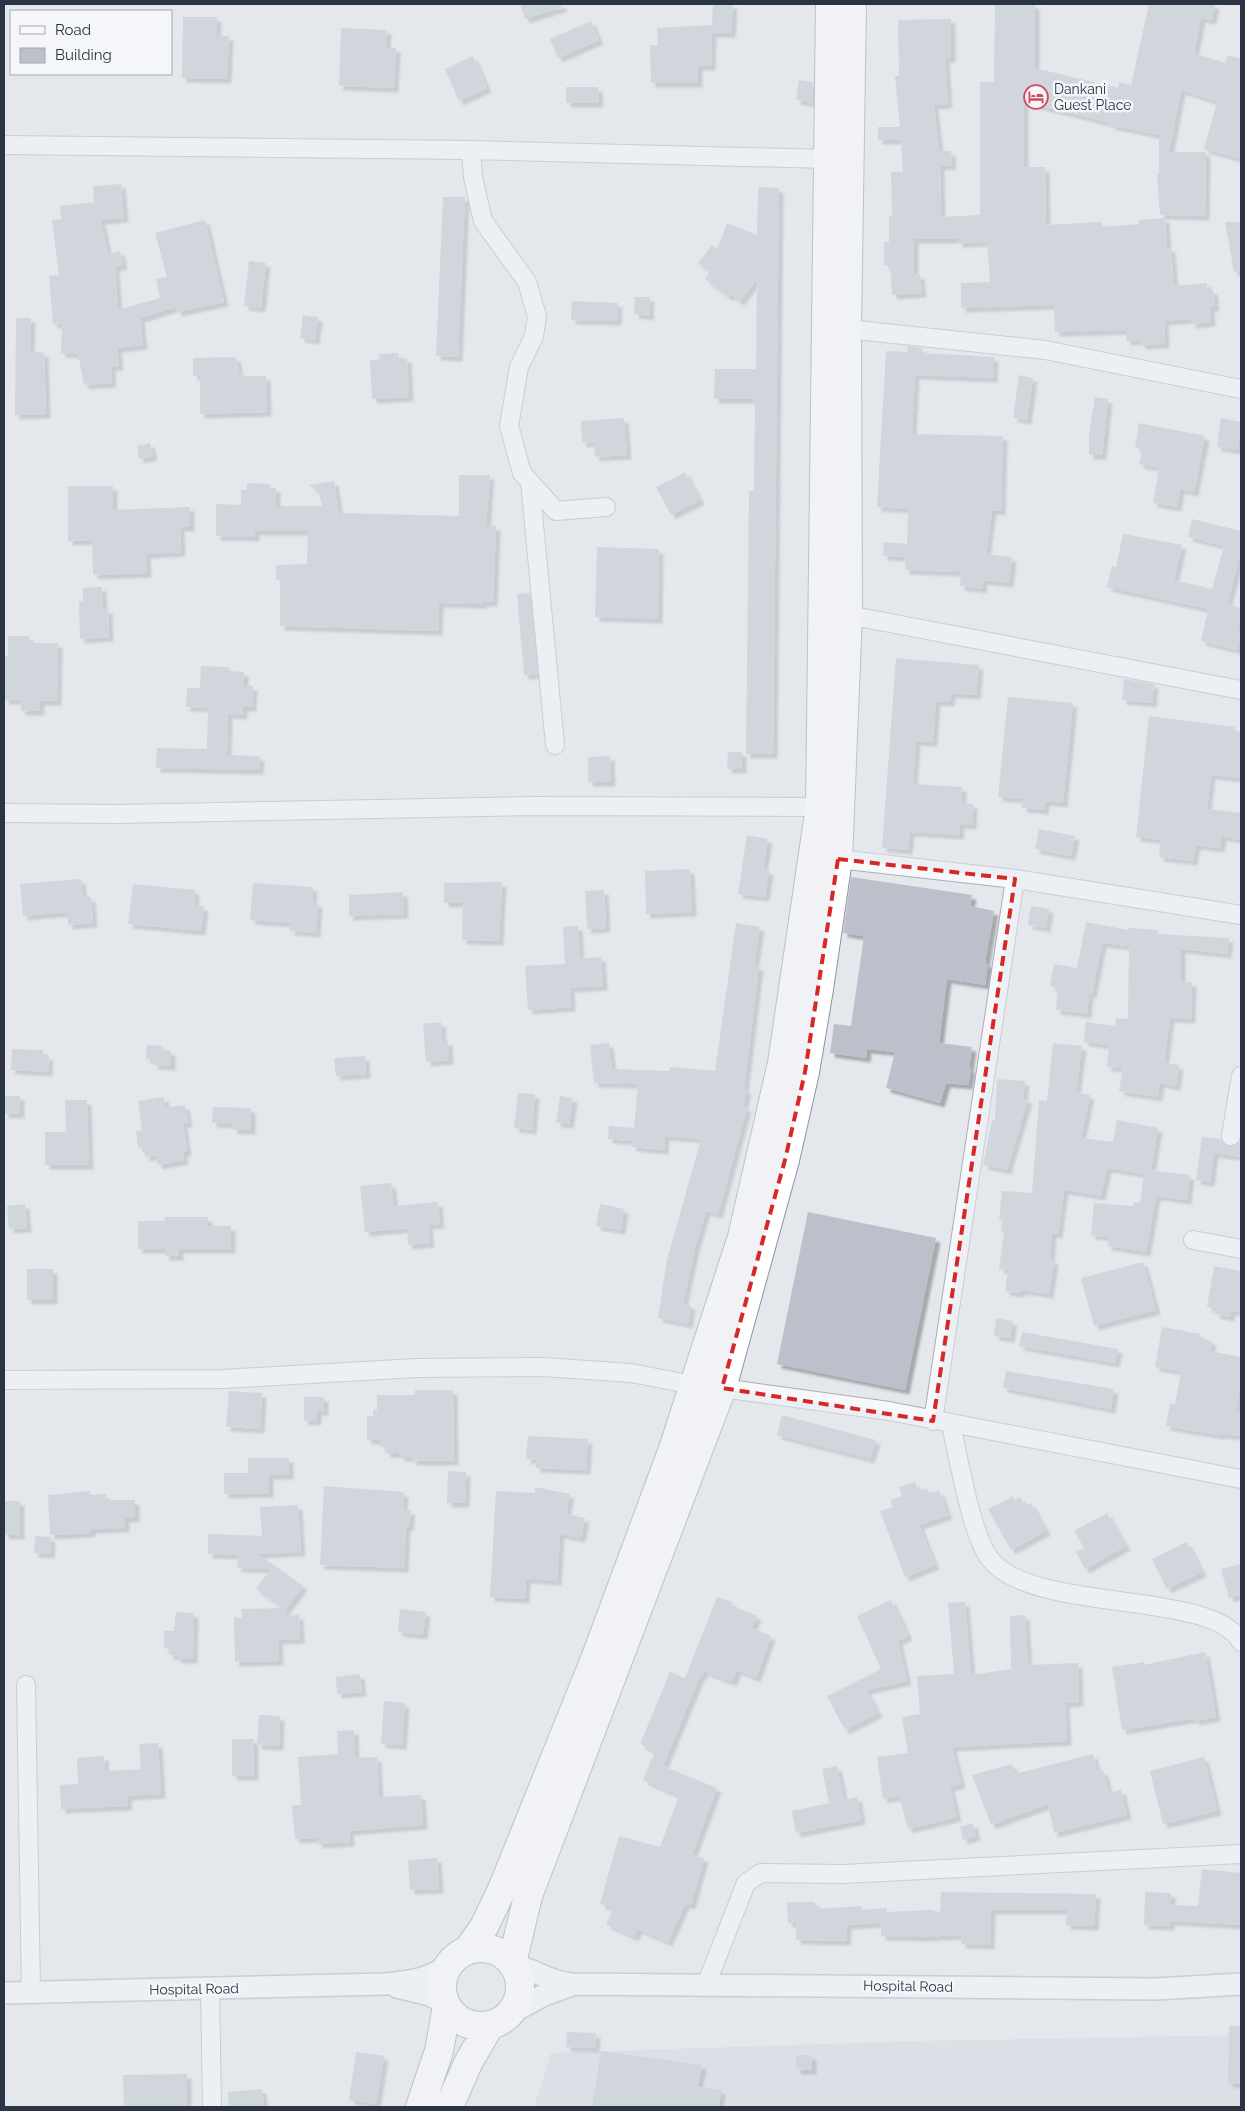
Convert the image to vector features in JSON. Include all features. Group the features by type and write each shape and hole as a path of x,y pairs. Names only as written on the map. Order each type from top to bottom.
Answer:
{"highway":[{"path":"500,2019 468,2024 452,2014 446,2005 442,1988 443,1978 489,1918 509,1873 674,1449 742,1237 766,1140 782,1063 820,808 830,4"},
{"path":"449,2107 471,2058 520,1996 521,1920 531,1887 722,1388 735,1335 765,1239 799,1098 819,989 838,859 848,615 847,329 852,4"},
{"path":"459,1956 476,1948 495,1950 519,1965"},
{"path":"420,2107 439,2051 446,2005"}],"street":[{"path":"4,145 471,150 827,159"},
{"path":"471,150 473,176 483,221 527,282 537,316 534,336 519,367 509,426 522,473 556,511 606,507"},
{"path":"847,329 1045,350 1241,389"},
{"path":"530,482 555,745"},
{"path":"848,615 1241,690"},
{"path":"4,813 117,814 534,806 820,808"},
{"path":"838,859 1015,879 1241,914"},
{"path":"933,1421 1015,879"},
{"path":"1231,1136 1241,1076"},
{"path":"1193,1240 1241,1249"},
{"path":"4,1380 223,1379 416,1368 543,1366 631,1373 694,1385"},
{"path":"722,1388 889,1411 951,1425 1241,1479"},
{"path":"951,1425 978,1539 991,1560 1011,1577 1050,1589 1203,1616 1236,1634 1241,1642"},
{"path":"26,1685 31,1992"},
{"path":"706,1984 746,1883 761,1873 843,1874 1241,1854"},
{"path":"385,1984 420,1979 438,1972 459,1956"},
{"path":"519,1965 548,1979 574,1984"},
{"path":"385,1984 430,1995 446,2005"},
{"name":"Hospital Road","path":"4,1993 385,1984"},
{"path":"500,2019 542,1996 574,1984"},
{"name":"Hospital Road","path":"574,1984 1156,1989 1241,1984"},
{"path":"210,1988 212,2107"}],"highlighted area":[{"path":"838,859 1015,879 933,1421 722,1388 785,1160 805,1072"}],"shaded area":[{"path":"1241,2035 1241,2107 534,2107 551,2053 919,2041"}],"building":[{"path":"520,4 562,4 563,7 525,19"},
{"path":"713,4 733,4 731,33 712,33 711,66 698,66 698,83 651,83 650,45 658,45 657,28 712,25"},
{"path":"995,4 1035,4 1035,68 1118,88 1119,82 1131,85 1149,4 1215,4 1212,20 1201,18 1194,53 1225,63 1228,55 1241,59 1241,159 1204,149 1217,102 1181,90 1169,152 1206,152 1205,216 1160,215 1157,174 1159,174 1159,135 1110,125 1110,123 1024,102 1024,167 1045,167 1046,225 1102,222 1102,227 1139,224 1139,220 1165,218 1167,248 1171,248 1174,286 1207,283 1207,290 1213,290 1215,307 1210,307 1211,322 1191,324 1191,319 1164,321 1165,344 1141,345 1140,340 1126,341 1126,330 1055,332 1054,305 961,308 961,283 990,282 987,242 958,243 958,239 914,239 914,275 920,274 922,293 892,295 890,265 884,265 884,242 889,242 889,216 892,216 891,172 903,172 901,140 878,140 878,127 900,127 895,76 899,76 898,20 951,19 951,58 945,58 948,104 934,105 939,151 951,151 952,165 940,166 941,217 980,215 980,82 994,82"},
{"path":"183,17 217,17 216,35 229,36 227,79 182,78"},
{"path":"591,21 599,40 558,58 550,39"},
{"path":"341,28 387,30 386,48 396,48 394,88 339,86"},
{"path":"473,56 487,88 459,101 445,69"},
{"path":"799,80 813,82 813,103 796,100"},
{"path":"566,87 598,87 599,103 566,103"},
{"path":"121,184 124,218 101,220 108,254 120,251 123,265 115,267 118,310 160,298 156,279 167,277 155,233 205,220 224,302 177,312 176,307 140,318 143,345 117,348 119,366 111,367 112,383 84,385 78,354 61,353 62,323 53,324 49,276 59,275 52,220 61,219 60,206 94,202 93,186"},
{"path":"758,187 779,188 773,754 746,754 749,491 754,491 755,399 714,399 715,369 756,369 757,279 740,301 731,295 729,297 705,279 710,272 698,263 712,245 717,249 727,223 757,235"},
{"path":"443,197 465,197 458,357 436,356"},
{"path":"1225,222 1241,222 1241,271 1234,272"},
{"path":"249,261 266,263 261,308 244,306"},
{"path":"635,297 650,297 649,316 634,314"},
{"path":"572,301 618,303 617,321 571,320"},
{"path":"303,315 318,317 315,340 300,338"},
{"path":"16,318 31,318 30,351 44,353 46,414 15,415"},
{"path":"908,346 922,348 922,353 994,357 993,378 915,375 912,434 1003,436 1001,511 992,510 986,554 1012,557 1009,583 983,580 982,589 960,586 961,572 905,570 906,557 883,556 884,542 907,544 908,509 877,507 886,351 907,352"},
{"path":"398,353 399,359 407,358 409,397 372,399 370,360 379,359 379,354"},
{"path":"236,357 239,373 243,373 243,376 266,376 267,412 200,414 200,376 193,376 193,358"},
{"path":"1019,375 1033,378 1027,420 1013,418"},
{"path":"1095,397 1108,399 1102,455 1089,455 1089,434"},
{"path":"624,418 627,455 595,457 594,442 582,443 581,421"},
{"path":"1221,418 1241,422 1238,450 1217,447"},
{"path":"1139,423 1205,436 1194,492 1180,489 1177,507 1153,503 1159,468 1139,464 1142,449 1135,447"},
{"path":"150,443 153,456 139,459 137,446"},
{"path":"685,472 700,500 671,515 656,487"},
{"path":"459,475 490,475 486,526 496,526 493,602 483,602 483,604 439,603 438,631 280,626 280,580 276,580 276,565 307,564 308,531 255,531 255,537 216,536 216,504 241,505 241,490 247,490 247,483 270,484 270,488 276,488 276,506 322,506 319,492 309,485 334,481 339,513 459,516"},
{"path":"68,486 113,486 113,510 190,507 190,527 180,527 181,552 146,554 147,573 93,575 92,540 68,541"},
{"path":"1192,519 1241,531 1241,552 1227,604 1241,608 1238,630 1241,631 1241,634 1237,650 1201,641 1208,609 1107,587 1112,566 1116,567 1123,534 1182,545 1174,580 1212,589 1224,546 1188,537"},
{"path":"597,547 659,549 658,619 595,617"},
{"path":"102,587 103,609 108,609 109,637 80,639 79,602 83,601 83,588"},
{"path":"530,593 538,674 524,675 517,594"},
{"path":"8,636 29,636 29,643 58,643 57,701 40,701 40,711 21,711 21,700 4,700 4,656 8,656"},
{"path":"896,658 979,665 976,695 951,693 950,702 936,701 933,742 916,741 913,784 962,787 962,803 973,804 972,825 960,824 959,835 910,832 908,850 882,848"},
{"path":"201,666 229,667 229,671 244,672 244,686 253,686 252,707 243,707 243,715 228,714 227,755 260,756 259,770 156,768 157,748 207,749 208,708 186,707 187,688 200,688"},
{"path":"1124,679 1154,684 1152,703 1122,700"},
{"path":"1008,697 1073,703 1063,803 1045,801 1044,810 1022,808 1023,799 998,797"},
{"path":"1149,716 1235,727 1234,732 1241,732 1241,778 1211,775 1207,809 1241,813 1241,840 1222,836 1220,848 1196,845 1193,861 1159,857 1161,840 1136,837"},
{"path":"728,752 742,752 742,769 727,769"},
{"path":"610,756 611,782 588,782 588,757"},
{"path":"1039,829 1075,836 1071,856 1035,849"},
{"path":"747,835 768,839 763,869 769,870 765,897 738,894"},
{"path":"690,869 692,912 646,914 645,871"},
{"path":"851,877 972,895 970,906 994,911 985,963 988,963 985,985 947,979 939,1043 972,1047 969,1068 971,1069 968,1085 946,1083 940,1103 886,1088 895,1052 867,1049 866,1058 830,1053 834,1024 851,1026 864,936 843,933"},
{"path":"81,879 83,897 91,897 93,923 68,925 67,912 23,916 20,884"},
{"path":"502,882 499,941 462,940 463,903 444,903 444,883"},
{"path":"253,883 313,887 312,902 318,903 316,933 290,931 291,923 250,920"},
{"path":"133,884 195,890 194,905 204,906 201,931 128,924"},
{"path":"604,890 606,928 587,929 585,891"},
{"path":"403,892 404,914 349,916 349,895"},
{"path":"1031,906 1049,909 1046,928 1028,925"},
{"path":"1086,922 1128,930 1128,928 1158,930 1158,934 1229,938 1227,954 1181,949 1181,982 1192,982 1191,1019 1170,1018 1164,1063 1179,1065 1176,1086 1160,1083 1158,1097 1119,1091 1123,1068 1107,1067 1109,1045 1084,1042 1086,1022 1115,1026 1116,1018 1128,1019 1129,946 1102,943 1092,994 1089,993 1087,1014 1056,1010 1058,988 1050,986 1054,964 1077,968"},
{"path":"736,923 760,927 754,965 759,966 744,1089 747,1090 743,1107 747,1108 718,1214 706,1211 695,1247 683,1303 691,1305 688,1324 658,1318 667,1260 701,1139 665,1136 664,1150 632,1147 632,1141 608,1139 609,1126 634,1128 638,1084 594,1083 590,1045 609,1043 612,1069 670,1071 670,1067 715,1071"},
{"path":"578,926 580,959 601,957 603,986 570,988 571,1007 528,1010 525,966 565,964 563,927"},
{"path":"441,1022 442,1041 448,1041 449,1060 426,1062 423,1024"},
{"path":"1053,1043 1082,1046 1076,1092 1090,1095 1081,1138 1113,1142 1117,1120 1158,1128 1151,1170 1190,1175 1187,1200 1156,1196 1146,1252 1107,1246 1109,1237 1091,1235 1094,1203 1133,1206 1134,1202 1140,1203 1144,1174 1107,1168 1101,1196 1064,1190 1058,1234 1052,1233 1050,1260 1054,1260 1049,1294 1021,1290 1020,1293 1005,1291 1008,1270 999,1269 1004,1232 1001,1232 1002,1220 999,1220 1002,1191 1032,1193 1039,1100 1047,1101"},
{"path":"147,1045 163,1046 163,1051 171,1051 171,1066 153,1065 154,1060 146,1059"},
{"path":"12,1049 43,1050 43,1056 49,1056 48,1072 11,1070"},
{"path":"365,1056 366,1074 336,1076 334,1058"},
{"path":"997,1079 1025,1081 1023,1099 1028,1099 1007,1170 983,1165 992,1120 995,1121"},
{"path":"518,1093 535,1094 532,1130 514,1128"},
{"path":"4,1096 20,1096 20,1114 4,1114"},
{"path":"560,1096 573,1098 569,1124 556,1123"},
{"path":"164,1097 165,1107 185,1105 188,1123 183,1123 187,1151 183,1152 184,1160 158,1165 156,1155 145,1157 144,1147 138,1148 136,1131 142,1130 138,1101"},
{"path":"65,1100 87,1100 89,1165 45,1165 45,1132 66,1132"},
{"path":"213,1107 251,1108 251,1130 233,1130 233,1124 212,1123"},
{"path":"1202,1137 1221,1139 1230,1146 1241,1142 1241,1157 1214,1153 1210,1182 1196,1180"},
{"path":"391,1183 394,1206 438,1202 440,1224 428,1225 430,1243 408,1245 407,1228 365,1232 360,1186"},
{"path":"25,1204 27,1228 9,1229 7,1206"},
{"path":"600,1204 624,1209 621,1230 596,1226"},
{"path":"808,1212 936,1238 905,1390 777,1364"},
{"path":"165,1217 208,1217 208,1226 231,1226 231,1249 179,1249 179,1256 165,1256 165,1249 138,1249 138,1221 165,1221"},
{"path":"1143,1262 1156,1310 1094,1326 1081,1278"},
{"path":"1214,1266 1241,1271 1241,1312 1231,1311 1230,1317 1215,1314 1216,1308 1207,1307"},
{"path":"27,1269 53,1269 53,1300 27,1300"},
{"path":"996,1318 1013,1321 1010,1338 994,1336"},
{"path":"1162,1327 1201,1334 1200,1339 1212,1341 1210,1351 1241,1357 1241,1382 1236,1411 1241,1412 1241,1436 1219,1435 1166,1426 1170,1403 1175,1404 1181,1371 1155,1367"},
{"path":"1022,1332 1118,1349 1115,1363 1019,1346"},
{"path":"1006,1371 1114,1389 1111,1409 1003,1388"},
{"path":"415,1390 453,1390 454,1461 412,1461 412,1457 400,1457 399,1453 386,1453 385,1446 380,1447 380,1440 367,1440 367,1416 373,1416 373,1410 377,1410 377,1395 415,1395"},
{"path":"229,1391 262,1393 260,1429 226,1427"},
{"path":"304,1397 324,1397 324,1411 317,1411 317,1420 304,1421"},
{"path":"782,1415 876,1440 870,1459 777,1435"},
{"path":"528,1436 588,1439 586,1470 536,1468 536,1460 526,1459"},
{"path":"248,1458 289,1458 289,1475 269,1475 269,1493 224,1494 224,1473 248,1473"},
{"path":"448,1471 466,1472 465,1503 447,1503"},
{"path":"915,1482 918,1491 927,1488 929,1494 939,1490 948,1515 919,1525 935,1565 905,1577 880,1511 893,1507 890,1500 902,1496 899,1487"},
{"path":"324,1486 404,1492 403,1510 411,1510 409,1527 406,1526 404,1568 320,1565"},
{"path":"535,1487 570,1494 566,1514 585,1518 581,1538 560,1534 557,1581 526,1579 525,1599 490,1597 496,1491 535,1493"},
{"path":"90,1491 90,1495 106,1494 106,1500 135,1500 135,1518 125,1518 125,1528 92,1529 89,1533 50,1535 48,1495"},
{"path":"1013,1496 1015,1500 1020,1497 1025,1506 1031,1503 1046,1531 1011,1550 988,1509"},
{"path":"4,1501 20,1501 20,1535 4,1535"},
{"path":"298,1505 301,1552 258,1554 303,1586 281,1616 299,1615 300,1639 278,1640 279,1661 235,1662 234,1617 242,1618 241,1609 283,1608 256,1589 270,1569 237,1568 238,1555 208,1554 208,1534 262,1536 260,1507"},
{"path":"1107,1513 1126,1546 1085,1569 1076,1552 1084,1548 1074,1531"},
{"path":"35,1536 51,1537 50,1554 34,1553"},
{"path":"1187,1542 1202,1572 1167,1589 1152,1559"},
{"path":"1241,1564 1241,1595 1229,1598 1221,1569"},
{"path":"717,1597 732,1602 731,1605 757,1616 752,1628 771,1636 756,1678 737,1670 732,1682 704,1671 702,1676 700,1676 663,1766 717,1788 692,1855 704,1858 691,1905 685,1904 668,1942 638,1929 634,1937 606,1924 614,1907 600,1904 619,1836 660,1847 679,1796 643,1780 655,1751 640,1744 670,1672 685,1678"},
{"path":"891,1600 908,1636 898,1641 907,1681 866,1690 878,1713 845,1730 827,1696 881,1669 857,1616"},
{"path":"965,1602 971,1675 1011,1669 1010,1616 1025,1615 1028,1665 1078,1663 1079,1702 1065,1703 1067,1741 952,1747 961,1784 950,1787 957,1817 908,1829 899,1796 883,1799 877,1757 908,1753 902,1717 920,1714 917,1676 954,1674 948,1603"},
{"path":"400,1609 426,1612 423,1635 398,1632"},
{"path":"176,1612 194,1613 193,1659 177,1659 177,1656 169,1655 170,1648 164,1648 164,1631 174,1631"},
{"path":"1205,1652 1216,1717 1195,1721 1195,1718 1122,1730 1112,1667 1144,1662 1144,1665"},
{"path":"360,1674 362,1692 337,1694 336,1677"},
{"path":"384,1701 405,1703 402,1745 381,1744"},
{"path":"259,1715 280,1716 279,1746 257,1745"},
{"path":"354,1730 355,1758 377,1757 379,1797 421,1795 423,1825 349,1831 350,1842 318,1844 317,1838 295,1839 292,1805 301,1805 298,1757 338,1754 337,1731"},
{"path":"232,1739 254,1739 254,1776 232,1776"},
{"path":"158,1743 161,1794 127,1796 128,1806 61,1809 60,1785 78,1784 77,1758 104,1756 105,1771 141,1769 139,1744"},
{"path":"1093,1754 1097,1771 1103,1770 1109,1793 1121,1790 1127,1815 1054,1833 1048,1804 991,1825 972,1775 1012,1764 1015,1774"},
{"path":"1204,1757 1217,1811 1163,1824 1150,1771"},
{"path":"837,1766 844,1800 857,1797 861,1820 796,1833 792,1811 829,1803 822,1769"},
{"path":"973,1823 976,1836 963,1840 960,1827"},
{"path":"437,1858 439,1889 410,1890 408,1860"},
{"path":"1202,1869 1241,1873 1241,1925 1170,1921 1170,1926 1144,1925 1145,1892 1171,1893 1171,1905 1198,1906"},
{"path":"941,1892 1096,1894 1094,1926 1066,1925 1067,1910 991,1910 990,1945 961,1944 961,1935 881,1936 881,1923 847,1925 846,1941 796,1940 796,1923 788,1923 787,1902 815,1902 815,1909 862,1906 862,1910 887,1908 887,1912 930,1910 940,1912"},
{"path":"1229,2026 1241,2026 1241,2084 1228,2083"},
{"path":"567,2032 596,2033 595,2048 566,2047"},
{"path":"601,2051 702,2065 698,2087 721,2090 719,2107 592,2107"},
{"path":"356,2052 384,2056 376,2104 349,2100"},
{"path":"796,2055 812,2055 812,2070 796,2070"},
{"path":"187,2074 187,2107 124,2107 123,2075"},
{"path":"262,2089 264,2107 229,2107 228,2092"}],"place":[{"name":"Dankani Guest Place","path":"1036,97"}]}
